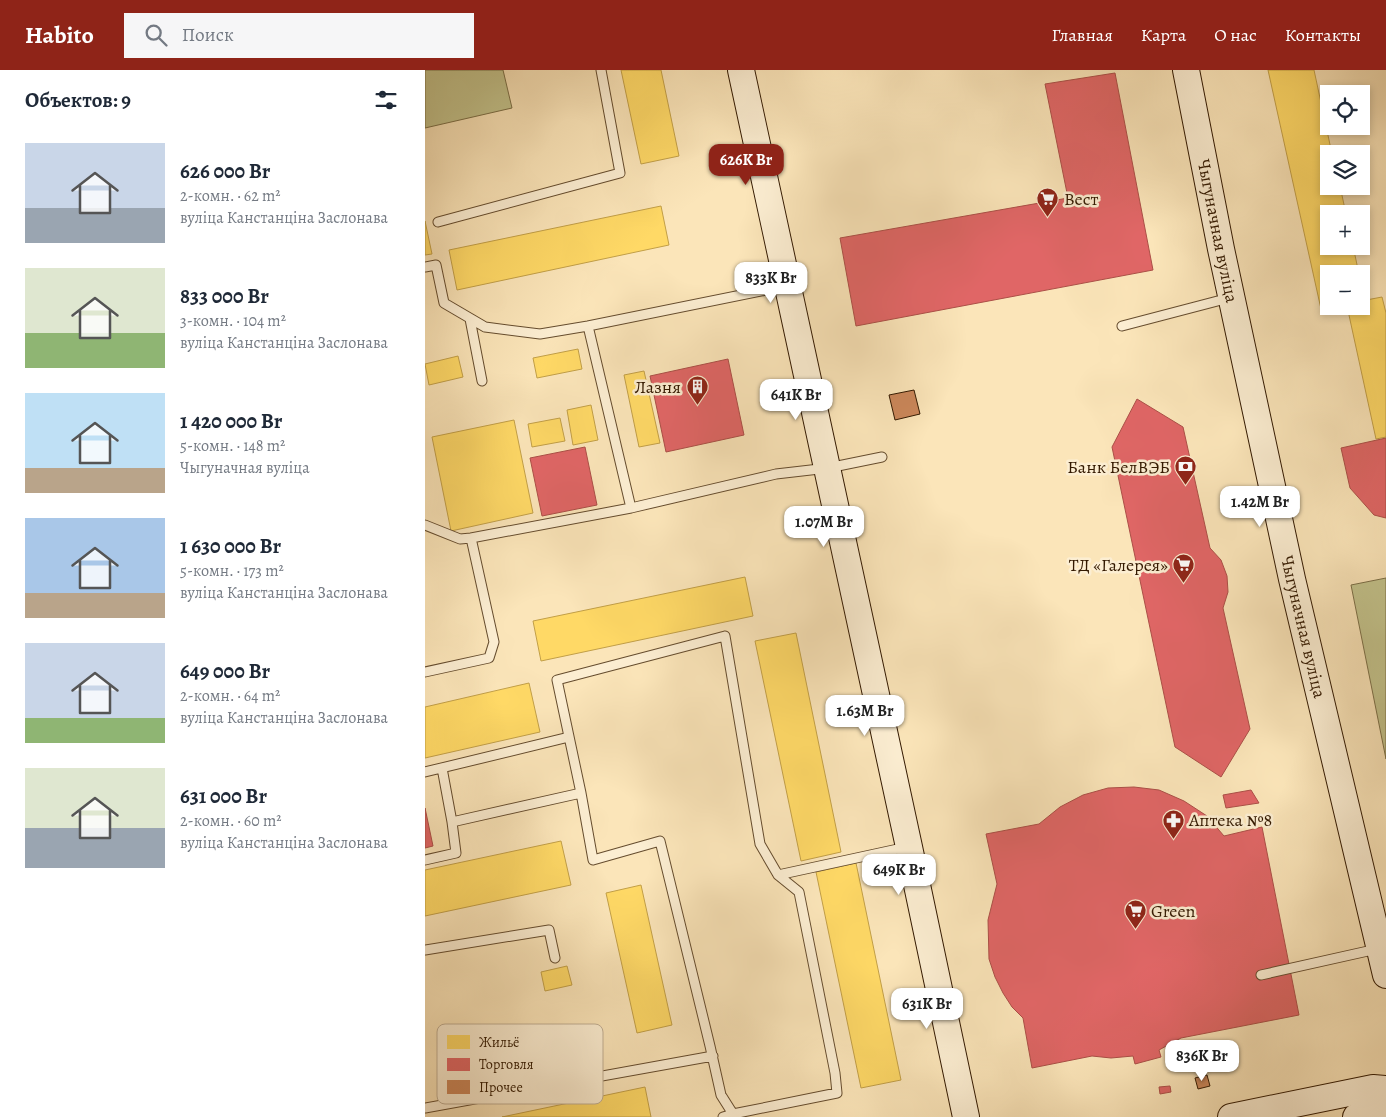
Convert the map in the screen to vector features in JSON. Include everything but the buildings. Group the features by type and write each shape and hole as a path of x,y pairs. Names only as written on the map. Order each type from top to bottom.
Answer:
{"main road":[{"path":"741,70 966,1117"},
{"name":"Чыгуначная вуліца","path":"1186,70 1231,297 1291,579 1386,975"},
{"path":"1231,1117 1373,1088 1386,1089"},
{"path":"1356,1117 1380,1112 1386,1108"}],"lane":[{"path":"438,222 620,173 601,70"},
{"path":"425,268 436,265 445,303 470,319 485,327 540,334 788,286"},
{"path":"1123,326 1231,297"},
{"path":"470,319 482,381"},
{"path":"589,326 631,508"},
{"path":"425,524 459,539 471,538 631,508 776,474 828,468 882,457"},
{"path":"425,672 489,658 494,642 471,538"},
{"path":"723,1117 837,1093 835,1073 799,892 778,875 760,844 725,636 557,680 593,860 660,841 721,1095 733,1114"},
{"path":"425,772 569,737"},
{"path":"425,860 456,852 441,768"},
{"path":"452,822 581,793"},
{"path":"778,875 909,847"},
{"path":"425,950 549,930 555,958"},
{"path":"1261,976 1380,948"},
{"path":"603,1076 713,1056"},
{"path":"425,1108 447,1104"}],"green space":[{"path":"425,70 503,70 512,108 425,128"},
{"path":"1386,578 1386,759 1351,585"}],"place":[{"name":"Вест","path":"1048,218"},
{"name":"Лазня","path":"697,406"},
{"name":"Банк БелВЭБ","path":"1186,486"},
{"name":"ТД «Галерея»","path":"1184,584"},
{"name":"Аптека №8","path":"1173,839"},
{"name":"Green","path":"1135,930"}]}
